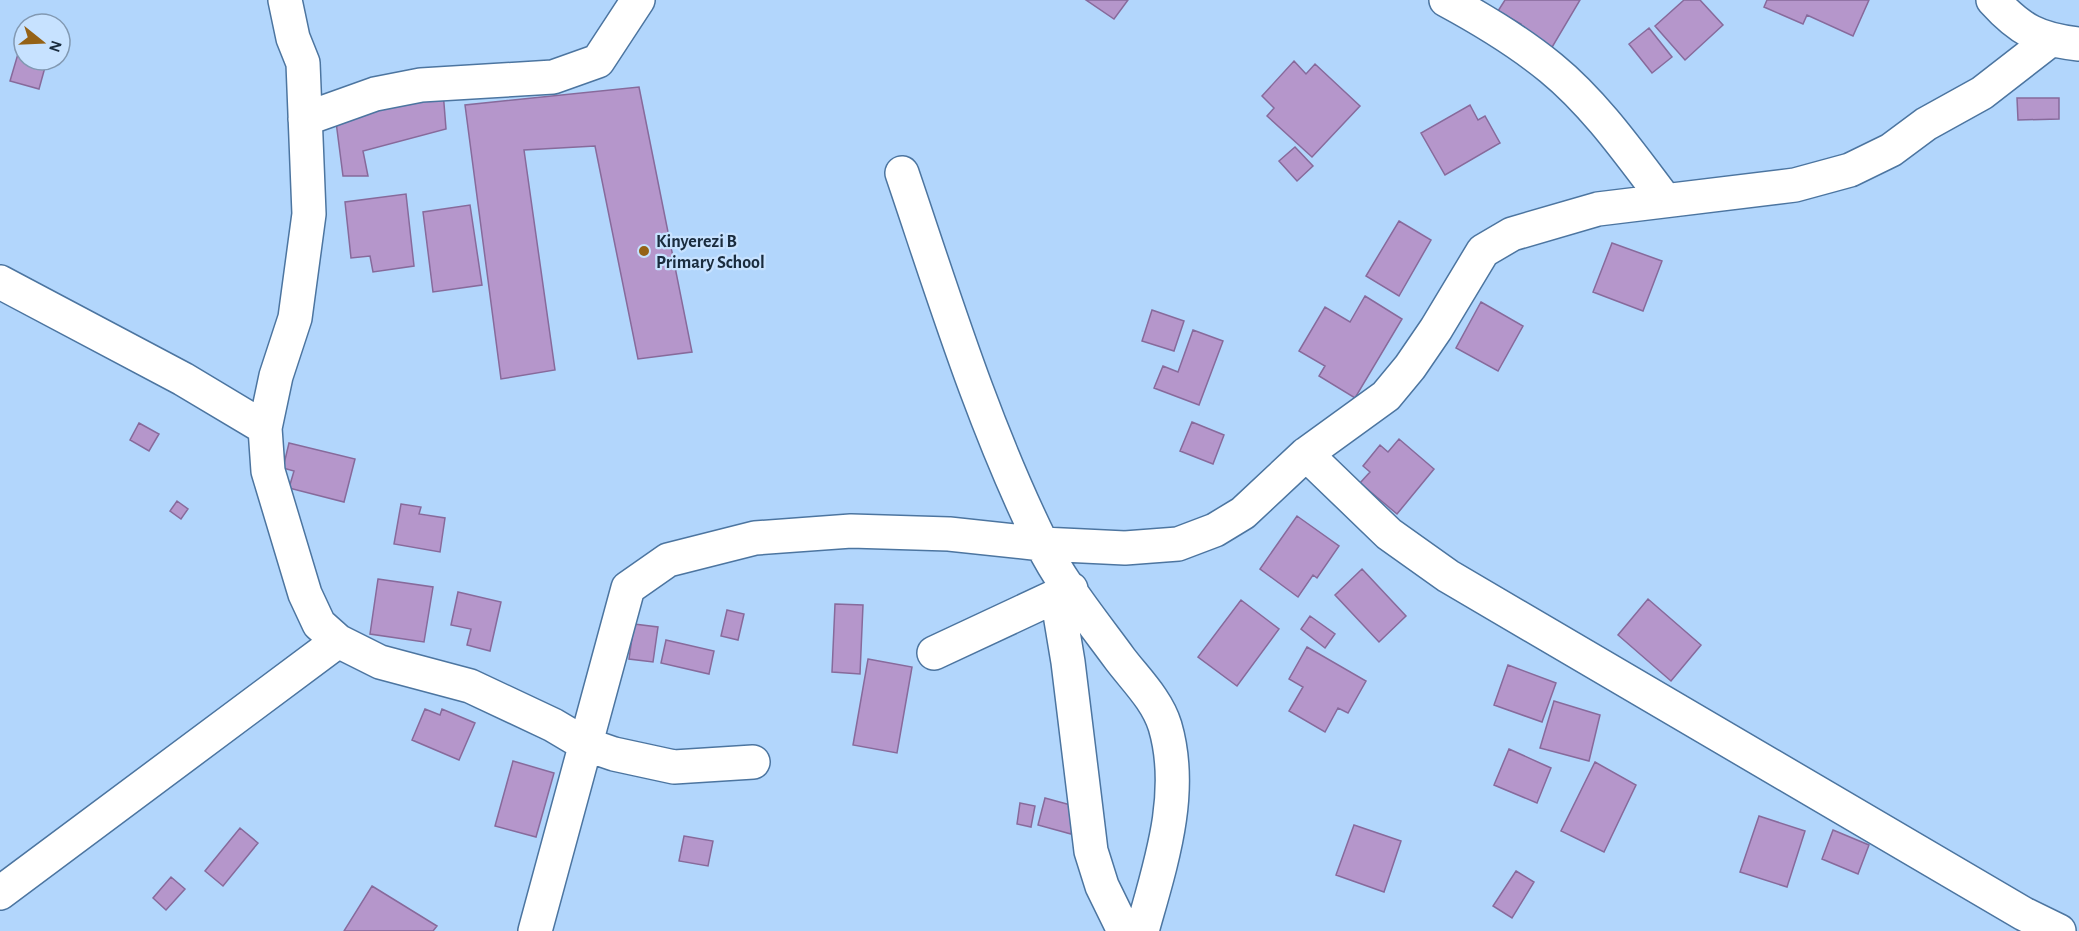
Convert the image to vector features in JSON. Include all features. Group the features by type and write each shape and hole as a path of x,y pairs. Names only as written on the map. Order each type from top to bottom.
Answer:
{"street":[{"path":"285,0 293,38 303,63 309,214 302,282 295,318 276,376 266,428 268,471 305,594 319,624 338,641 380,663 470,686 553,725 585,744 614,754 674,767 753,762"},
{"path":"304,119 375,94 421,85 553,77 598,61 638,0"},
{"path":"1446,0 1498,28 1552,69 1624,146 1665,200"},
{"path":"1993,0 2014,23 2064,42"},
{"path":"535,931 628,588 668,560 754,538 851,531 949,534 1042,544 1125,548 1178,544 1215,530 1243,513 1306,454 1386,396 1436,329 1483,251 1512,234 1598,208 1795,185 1850,170 1891,150 1926,124 1982,93 2064,42"},
{"path":"902,173 968,365 1064,592 1150,697 1165,725 1172,760 1172,804 1165,848 1142,931"},
{"path":"0,282 183,379 266,428"},
{"path":"1306,454 1389,534 1448,576 2024,914 2059,931"},
{"path":"934,653 1064,592"},
{"path":"1064,592 1068,662 1091,851 1102,886 1124,931"},
{"path":"0,893 338,641"}],"building":[{"path":"1086,0 1128,0 1114,19"},
{"path":"1505,0 1580,0 1551,49 1518,30 1521,24 1498,11"},
{"path":"1684,0 1700,0 1723,25 1685,60 1655,26"},
{"path":"1767,0 1869,0 1853,36 1807,15 1803,24 1764,7"},
{"path":"1649,28 1672,57 1652,73 1629,44"},
{"path":"1294,61 1306,74 1315,64 1360,106 1312,157 1267,116 1274,108 1262,96"},
{"path":"13,72 44,72 39,89 10,81"},
{"name":"Kinyerezi B Primary School","path":"639,87 692,352 638,359 595,146 524,150 555,370 501,379 465,105"},
{"path":"443,91 446,129 363,151 368,176 343,176 335,114"},
{"path":"2017,98 2059,98 2059,119 2018,120"},
{"path":"1470,105 1478,120 1485,116 1500,143 1445,175 1421,133"},
{"path":"1295,147 1313,166 1297,181 1279,161"},
{"path":"406,194 414,266 373,272 370,256 351,258 345,202"},
{"path":"470,205 482,285 433,292 423,212"},
{"path":"1399,221 1431,240 1399,296 1366,276"},
{"path":"1612,243 1662,261 1643,311 1593,292"},
{"path":"1365,296 1402,319 1355,398 1319,376 1325,366 1299,351 1325,307 1350,322"},
{"path":"1481,302 1523,326 1498,371 1456,348"},
{"path":"1152,310 1184,321 1174,351 1142,341"},
{"path":"1193,330 1223,341 1199,405 1154,388 1163,366 1178,372"},
{"path":"1192,422 1224,435 1213,464 1180,451"},
{"path":"139,423 159,434 149,451 130,440"},
{"path":"1399,439 1434,469 1397,514 1360,483 1370,472 1363,466 1380,445 1388,452"},
{"path":"289,443 355,459 344,502 289,488 294,471 283,468"},
{"path":"177,501 188,509 181,519 170,511"},
{"path":"401,504 421,507 419,514 445,518 440,552 394,544"},
{"path":"1297,516 1339,546 1317,578 1313,575 1298,597 1260,569"},
{"path":"1362,569 1406,616 1379,642 1335,595"},
{"path":"378,579 433,587 424,642 370,634"},
{"path":"458,592 501,602 490,651 467,645 471,629 451,625"},
{"path":"1648,599 1701,645 1671,681 1618,635"},
{"path":"1241,600 1279,629 1237,686 1198,657"},
{"path":"835,604 863,605 860,674 832,672"},
{"path":"727,610 744,614 738,640 721,636"},
{"path":"1310,616 1335,634 1325,648 1301,629"},
{"path":"634,624 658,627 653,662 629,659"},
{"path":"666,640 714,651 709,674 661,663"},
{"path":"1307,647 1366,681 1348,713 1338,708 1325,732 1289,711 1303,687 1289,679"},
{"path":"868,659 912,667 897,753 853,745"},
{"path":"1508,665 1556,683 1542,722 1494,705"},
{"path":"1554,701 1600,715 1589,761 1540,748"},
{"path":"425,709 440,715 442,709 475,723 459,760 412,740"},
{"path":"1509,749 1551,768 1537,803 1494,785"},
{"path":"513,761 554,773 536,837 495,826"},
{"path":"1595,762 1636,785 1604,852 1561,831"},
{"path":"1045,798 1078,807 1071,834 1038,825"},
{"path":"1020,803 1035,806 1031,827 1017,824"},
{"path":"1759,816 1805,831 1787,887 1740,872"},
{"path":"1354,825 1401,841 1384,892 1336,875"},
{"path":"240,828 258,843 223,886 205,871"},
{"path":"1833,830 1869,845 1858,874 1822,859"},
{"path":"684,836 713,841 708,866 679,861"},
{"path":"1516,871 1534,882 1512,918 1493,906"},
{"path":"171,877 185,889 166,910 153,898"},
{"path":"372,886 437,926 433,931 344,931"}],"place":[{"name":"Kinyerezi B Primary School","path":"644,251"}]}
